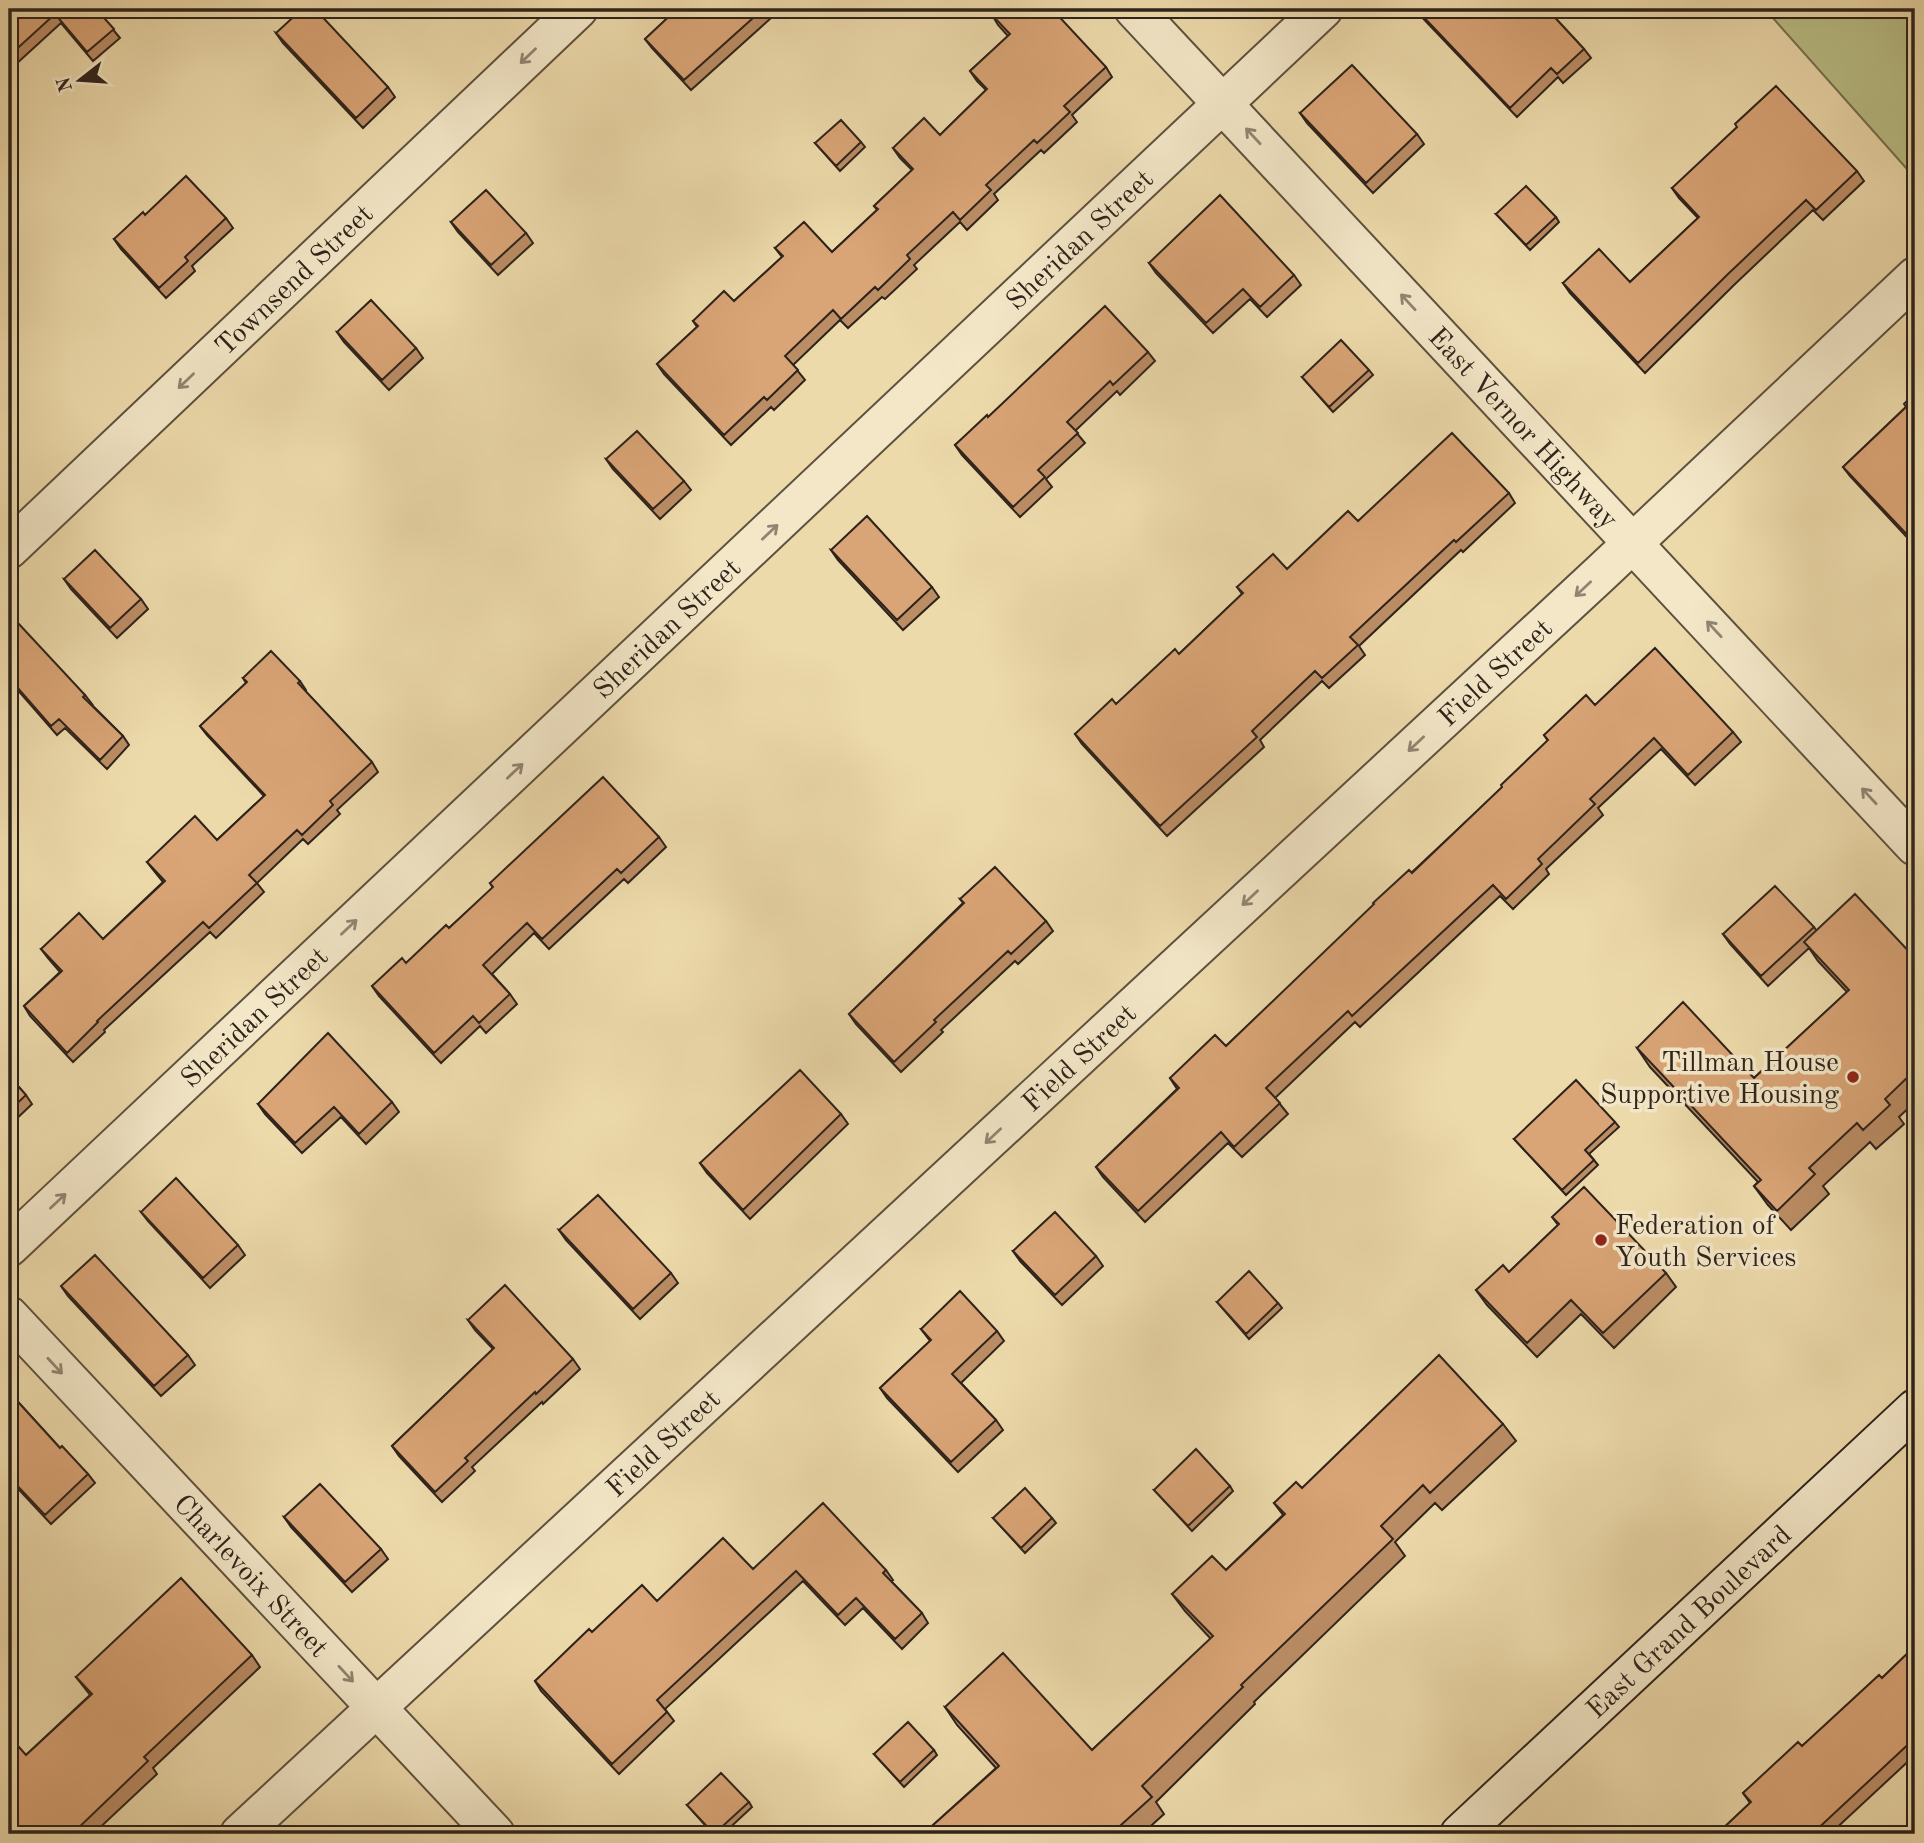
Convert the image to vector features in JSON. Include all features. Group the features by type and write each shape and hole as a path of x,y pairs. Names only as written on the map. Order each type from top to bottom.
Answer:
{"street":[{"name":"Townsend Street","path":"9,549 578,9"},
{"name":"East Vernor Highway","path":"1134,9 1915,846"},
{"name":"Sheridan Street","path":"9,1247 1323,9"},
{"name":"Field Street","path":"240,1834 1915,277"},
{"name":"Charlevoix Street","path":"9,1316 495,1834"},
{"name":"East Grand Boulevard","path":"1460,1834 1915,1409"}],"green space":[{"path":"1765,9 1915,9 1915,178"}],"building":[{"path":"9,9 96,9 114,29 87,52 55,14 9,56"},
{"path":"302,9 315,9 388,87 356,118 276,33"},
{"path":"677,9 763,9 684,80 645,39"},
{"path":"998,9 1052,9 1106,67 1064,106 1070,112 1037,143 1034,140 986,185 991,190 960,220 953,212 907,255 910,259 878,290 875,287 841,319 833,310 785,356 798,370 767,400 764,397 724,435 657,364 698,326 693,321 724,291 734,301 783,256 775,248 804,222 832,252 878,209 874,206 913,169 893,148 924,118 940,135 987,89 970,71 1010,34 992,15"},
{"path":"1416,9 1547,9 1584,49 1557,74 1551,68 1510,108"},
{"path":"1352,65 1417,134 1366,183 1300,113"},
{"path":"1776,86 1857,171 1816,210 1806,200 1638,363 1563,283 1599,249 1630,282 1699,217 1672,188"},
{"path":"841,120 861,142 836,166 815,143"},
{"path":"186,176 226,218 185,257 188,261 159,288 114,239 143,212 145,215"},
{"path":"1526,186 1556,217 1526,245 1496,214"},
{"path":"486,190 526,233 491,265 451,222"},
{"path":"1220,195 1294,275 1260,307 1243,289 1206,323 1149,263"},
{"path":"371,300 416,348 382,380 337,332"},
{"path":"1105,306 1148,352 1113,385 1110,381 1067,422 1078,433 1038,470 1045,477 1013,507 955,445"},
{"path":"1341,340 1369,370 1329,407 1302,377"},
{"path":"1915,393 1915,543 1843,467 1906,407 1904,404"},
{"path":"637,431 684,481 653,509 606,459"},
{"path":"1452,433 1509,493 1350,637 1358,645 1322,678 1315,671 1252,731 1257,737 1160,826 1075,734 1112,699 1116,704 1175,649 1179,654 1243,593 1237,587 1273,554 1287,569 1348,511 1358,521"},
{"path":"867,516 932,587 897,620 831,550"},
{"path":"95,550 141,599 110,628 64,579"},
{"path":"18,623 85,695 83,697 123,736 100,760 59,719 51,726 9,678 9,631"},
{"path":"1655,648 1733,732 1688,775 1654,738 1590,799 1595,804 1538,859 1542,864 1506,899 1493,885 1352,1016 1348,1011 1266,1088 1280,1103 1234,1147 1221,1132 1138,1211 1096,1167 1179,1088 1170,1078 1215,1035 1226,1046 1373,903 1409,870 1412,873 1502,787 1501,785 1548,740 1544,735 1586,695 1595,705"},
{"path":"271,651 372,762 330,801 333,805 302,835 297,830 249,875 257,883 209,928 203,922 97,1021 67,1053 24,1006 62,971 41,949 79,913 103,939 165,881 147,862 195,816 217,840 265,795 200,726 247,682 243,678"},
{"path":"603,777 659,837 621,873 617,869 542,939 527,923 483,965 510,994 479,1023 473,1016 434,1053 372,986 402,958 406,963 446,925 449,928 493,887 490,883"},
{"path":"995,867 1046,921 1011,954 1008,951 934,1020 936,1022 894,1062 849,1014 964,903 960,899"},
{"path":"1775,886 1814,927 1761,976 1723,934"},
{"name":"Tillman House Supportive Housing","path":"1855,894 1915,958 1915,1070 1885,1099 1890,1105 1863,1130 1857,1123 1809,1168 1815,1174 1777,1211 1754,1186 1761,1180 1637,1048 1683,1002 1754,1078 1849,990 1804,942"},
{"path":"328,1033 392,1102 359,1134 334,1107 295,1143 258,1104"},
{"path":"800,1070 841,1114 743,1210 700,1163"},
{"path":"9,1076 26,1095 9,1111"},
{"path":"1576,1080 1615,1122 1585,1150 1594,1160 1562,1190 1514,1139"},
{"path":"176,1178 238,1245 203,1278 141,1212"},
{"path":"1584,1187 1666,1273 1603,1333 1571,1300 1527,1343 1476,1290 1503,1265 1509,1272 1559,1224 1552,1217"},
{"path":"598,1195 671,1273 633,1309 559,1230"},
{"path":"1055,1212 1096,1256 1055,1295 1013,1251"},
{"path":"95,1255 188,1355 154,1386 61,1286"},
{"path":"1249,1271 1278,1303 1246,1334 1217,1302"},
{"path":"505,1285 573,1359 465,1458 468,1461 435,1492 392,1446 494,1348 468,1320"},
{"path":"960,1291 997,1331 952,1374 996,1420 951,1462 880,1388 931,1340 921,1329"},
{"path":"1439,1355 1503,1424 1430,1493 1423,1485 1381,1526 1393,1539 1241,1685 1243,1687 1142,1786 1152,1797 1111,1834 935,1834 937,1832 932,1826 999,1766 945,1707 1003,1653 1092,1750 1213,1636 1172,1594 1212,1556 1226,1570 1285,1514 1274,1503 1296,1482 1302,1488"},
{"path":"9,1392 60,1448 62,1446 88,1474 45,1515 9,1477"},
{"path":"1196,1449 1230,1486 1188,1526 1154,1490"},
{"path":"320,1484 381,1549 345,1582 284,1517"},
{"path":"1025,1488 1052,1518 1021,1548 993,1518"},
{"path":"823,1503 886,1570 883,1573 922,1613 895,1639 856,1598 838,1615 796,1571 657,1700 667,1712 612,1764 535,1681 589,1629 592,1632 642,1585 657,1601 723,1538 753,1569"},
{"path":"181,1578 252,1655 144,1757 148,1761 72,1834 9,1834 9,1740 11,1738 26,1755 92,1694 76,1677"},
{"path":"1915,1646 1915,1738 1812,1834 1717,1834 1751,1802 1743,1793 1798,1742 1802,1746 1879,1675 1882,1678"},
{"path":"908,1722 934,1750 900,1782 874,1754"},
{"path":"721,1773 749,1802 714,1834 687,1805"}],"place":[{"name":"Tillman House Supportive Housing","path":"1853,1077"},
{"name":"Federation of Youth Services","path":"1601,1240"}]}
